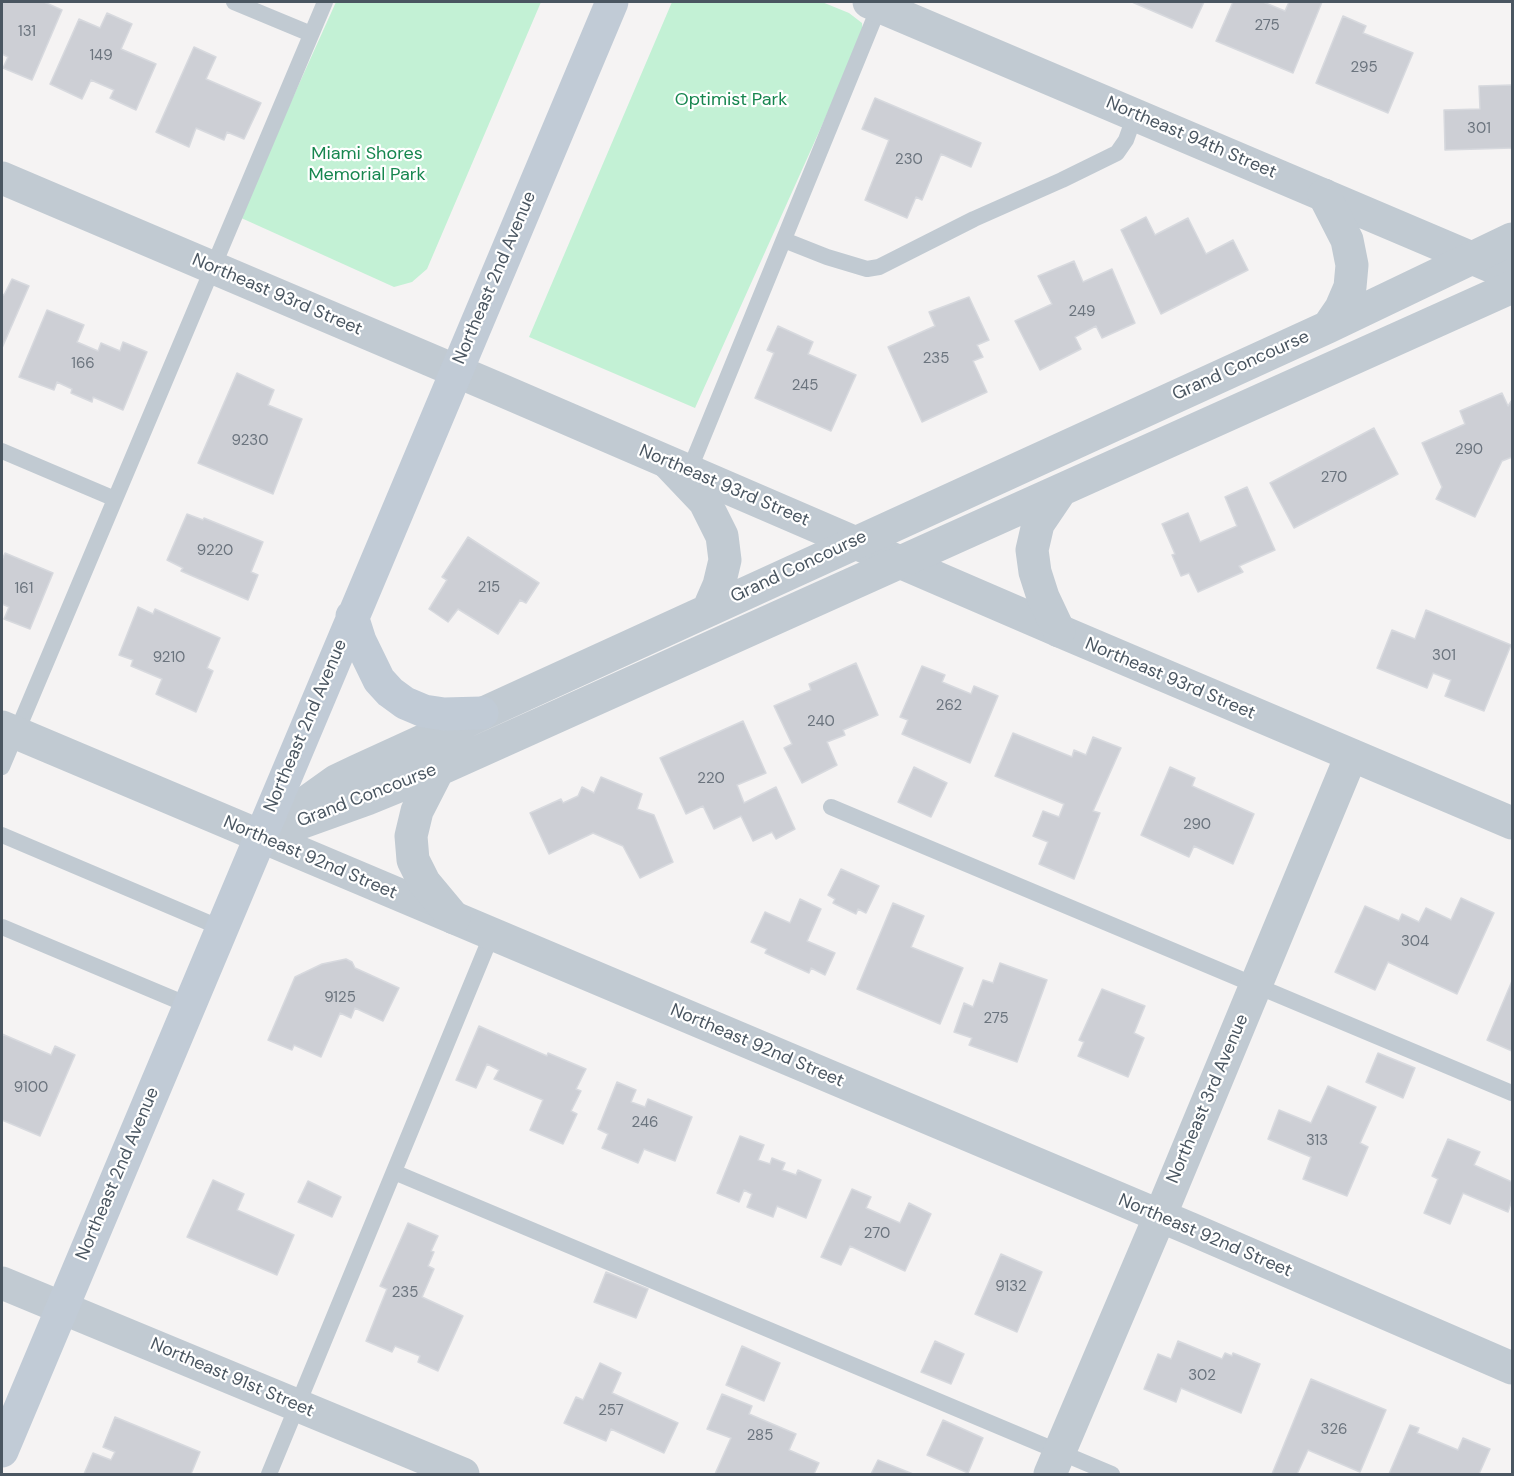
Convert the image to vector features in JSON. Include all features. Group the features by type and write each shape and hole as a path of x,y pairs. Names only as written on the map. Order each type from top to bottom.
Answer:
{"main road":[{"name":"Northeast 2nd Avenue","path":"2,1451 612,2"},
{"path":"352,616 360,641 379,680 390,692 405,703 424,711 444,714 482,713"}],"street":[{"name":"Northeast 94th Street","path":"876,3 1512,275"},
{"name":"Northeast 93rd Street","path":"2,178 1512,823"},
{"path":"1324,195 1347,240 1352,265 1350,286 1341,308 1328,327"},
{"name":"Grand Concourse","path":"259,836 336,781 709,608 1328,327 1512,239"},
{"name":"Grand Concourse","path":"259,836 322,816 438,770 1512,287"},
{"path":"678,466 705,502 722,536 725,560 719,585 709,608"},
{"path":"1059,631 1043,597 1035,572 1032,550 1038,524 1061,490"},
{"name":"Northeast 92nd Street","path":"9,730 1160,1216 1512,1368"},
{"name":"Northeast 3rd Avenue","path":"1054,1463 1160,1216 1351,756"},
{"path":"438,770 417,811 411,836 413,860 424,882 454,918"},
{"name":"Northeast 91st Street","path":"2,1282 463,1474"}],"lane":[{"path":"234,2 311,34"},
{"path":"2,768 9,730 115,499 325,2"},
{"path":"678,466 784,240 876,3"},
{"path":"784,240 827,257 867,269 879,267 974,219 1117,153 1126,140 1135,115"},
{"path":"2,451 115,499"},
{"path":"831,807 1512,1093"},
{"path":"2,835 221,928"},
{"path":"2,927 188,1005"},
{"path":"269,1474 492,934"},
{"path":"394,1172 1054,1463 1112,1474"}],"green space":[{"name":"Miami Shores Memorial Park","path":"336,2 541,2 427,269 412,282 394,287 239,217"},
{"name":"Optimist Park","path":"672,2 822,2 849,13 862,23 863,34 695,408 529,337"}],"building":[{"path":"2,2 44,2 62,10 32,80 3,68 8,57 2,54"},
{"path":"1132,2 1204,2 1192,28"},
{"path":"1233,2 1263,2 1285,11 1289,2 1322,2 1293,73 1216,41"},
{"path":"107,13 132,24 121,49 156,64 136,110 110,98 114,90 91,80 82,99 50,84 79,19 100,28"},
{"path":"1343,16 1366,26 1363,33 1413,53 1388,113 1316,83"},
{"path":"194,47 216,57 206,79 261,103 244,139 227,132 224,140 196,128 189,147 156,132"},
{"path":"1512,85 1512,148 1445,150 1444,110 1480,109 1479,86"},
{"path":"875,98 981,143 971,167 941,154 922,200 916,197 907,218 865,200 889,140 862,129"},
{"path":"1146,217 1155,235 1188,218 1206,254 1233,240 1248,270 1161,314 1121,230"},
{"path":"1074,261 1083,282 1112,269 1135,323 1102,338 1096,326 1075,337 1081,349 1040,370 1015,321 1052,304 1038,276"},
{"path":"12,279 29,286 2,348 2,294 4,295"},
{"path":"969,297 989,340 977,345 983,357 973,361 987,392 922,422 888,347 935,326 929,312"},
{"path":"47,310 84,325 77,342 98,351 101,343 120,351 123,342 147,352 123,410 93,397 92,402 71,393 72,389 57,382 54,390 19,377"},
{"path":"778,326 813,342 808,354 856,375 831,431 755,398 774,353 767,350"},
{"path":"237,373 274,390 268,405 302,419 273,494 198,463"},
{"path":"1502,393 1508,406 1512,400 1512,457 1502,461 1475,517 1436,499 1442,487 1422,443 1465,424 1460,411"},
{"path":"1374,428 1398,474 1294,528 1270,483"},
{"path":"1247,487 1275,550 1239,566 1243,572 1198,592 1189,573 1181,576 1172,555 1175,554 1162,524 1188,513 1200,542 1237,526 1225,497"},
{"path":"187,514 203,520 204,518 263,542 251,572 258,575 248,600 181,571 183,568 167,560"},
{"path":"468,537 539,583 526,603 520,600 498,634 458,609 448,622 429,609 447,580 442,577"},
{"path":"5,553 53,573 30,629 4,619 9,607 2,604 2,560"},
{"path":"138,607 153,614 155,609 220,638 207,668 213,671 196,712 156,694 162,679 131,666 133,660 119,655"},
{"path":"1426,610 1511,645 1484,711 1445,696 1451,680 1433,673 1427,688 1377,668 1392,630 1415,639"},
{"path":"856,663 878,715 843,730 845,735 827,742 837,765 802,783 784,748 792,744 774,706 811,690 809,684"},
{"path":"922,666 945,675 942,682 971,694 974,686 998,696 970,763 902,734 908,720 900,717"},
{"path":"743,721 766,773 737,785 744,803 776,787 795,829 776,839 772,832 753,841 741,816 714,829 703,806 686,814 660,758"},
{"path":"1013,733 1072,757 1074,750 1086,755 1093,737 1121,748 1093,811 1100,813 1074,879 1039,864 1048,842 1033,836 1043,811 1059,817 1064,804 995,776"},
{"path":"914,767 947,783 931,817 898,802"},
{"path":"1170,767 1195,778 1192,786 1254,814 1233,864 1194,846 1189,857 1141,835"},
{"path":"601,777 642,794 637,809 654,815 673,862 640,878 623,846 593,833 549,854 530,813 561,799 563,803 578,796 582,787 594,793"},
{"path":"841,869 879,886 866,913 858,909 856,914 833,903 835,899 828,895"},
{"path":"1461,898 1494,913 1457,994 1388,962 1375,990 1335,972 1365,906 1399,921 1402,914 1419,922 1426,908 1451,920"},
{"path":"800,899 821,909 807,941 835,953 825,975 811,968 809,973 765,953 767,949 751,942 765,912 790,923"},
{"path":"893,903 924,916 911,947 963,968 940,1024 857,989"},
{"path":"346,959 352,962 355,968 399,988 383,1021 355,1008 351,1018 340,1013 321,1057 294,1045 292,1050 268,1040 295,977 322,964"},
{"path":"1000,963 1047,980 1017,1062 969,1045 972,1038 954,1032 964,1003 973,1007 983,980 993,983"},
{"path":"1512,981 1512,1051 1487,1040"},
{"path":"1102,989 1145,1006 1134,1033 1144,1038 1128,1077 1078,1056 1084,1042 1079,1040"},
{"path":"479,1026 547,1056 548,1053 586,1069 576,1089 581,1091 571,1111 577,1114 563,1144 530,1130 543,1100 494,1079 499,1070 487,1064 476,1088 456,1080"},
{"path":"2,1034 51,1055 55,1046 75,1055 40,1136 2,1120"},
{"path":"1378,1053 1415,1068 1403,1098 1366,1082"},
{"path":"617,1082 636,1090 631,1102 645,1107 648,1099 692,1117 675,1161 644,1149 638,1163 602,1148 608,1134 598,1129"},
{"path":"1328,1086 1376,1107 1360,1143 1368,1147 1347,1196 1303,1179 1311,1157 1268,1139 1279,1110 1311,1123"},
{"path":"740,1136 764,1145 758,1160 770,1164 772,1158 785,1163 782,1170 796,1175 798,1170 821,1180 806,1218 777,1206 773,1217 747,1207 752,1194 744,1190 739,1202 717,1193"},
{"path":"1448,1139 1480,1152 1474,1165 1512,1182 1512,1200 1508,1212 1463,1193 1450,1224 1424,1213 1438,1179 1432,1176"},
{"path":"213,1180 244,1194 237,1210 294,1235 277,1275 187,1237"},
{"path":"308,1181 341,1197 332,1217 298,1202"},
{"path":"852,1189 871,1197 866,1208 900,1223 909,1203 931,1214 905,1271 850,1246 841,1265 821,1257"},
{"path":"408,1223 438,1236 431,1251 434,1252 428,1266 434,1269 422,1297 463,1316 438,1371 418,1362 420,1356 395,1346 392,1352 366,1341 387,1289 380,1286"},
{"path":"1001,1254 1042,1272 1017,1332 975,1314"},
{"path":"606,1272 648,1289 636,1318 594,1302"},
{"path":"935,1341 964,1354 951,1384 921,1372"},
{"path":"1178,1341 1222,1359 1225,1353 1232,1356 1233,1353 1260,1364 1241,1413 1181,1388 1176,1402 1144,1389 1158,1354 1171,1359"},
{"path":"742,1346 780,1363 764,1401 726,1385"},
{"path":"600,1363 621,1373 612,1393 678,1423 664,1453 611,1429 606,1441 564,1423 576,1397 583,1400"},
{"path":"1311,1379 1386,1410 1360,1472 1308,1450 1297,1474 1272,1474"},
{"path":"722,1394 752,1406 749,1414 796,1434 789,1450 819,1463 814,1474 715,1474 731,1438 707,1429"},
{"path":"115,1417 200,1452 191,1474 84,1474 93,1453 111,1460 115,1452 103,1447"},
{"path":"943,1420 983,1438 968,1473 927,1455"},
{"path":"1410,1425 1419,1428 1417,1433 1458,1450 1463,1438 1490,1449 1479,1474 1389,1474"},
{"path":"878,1460 913,1474 871,1474"}]}
